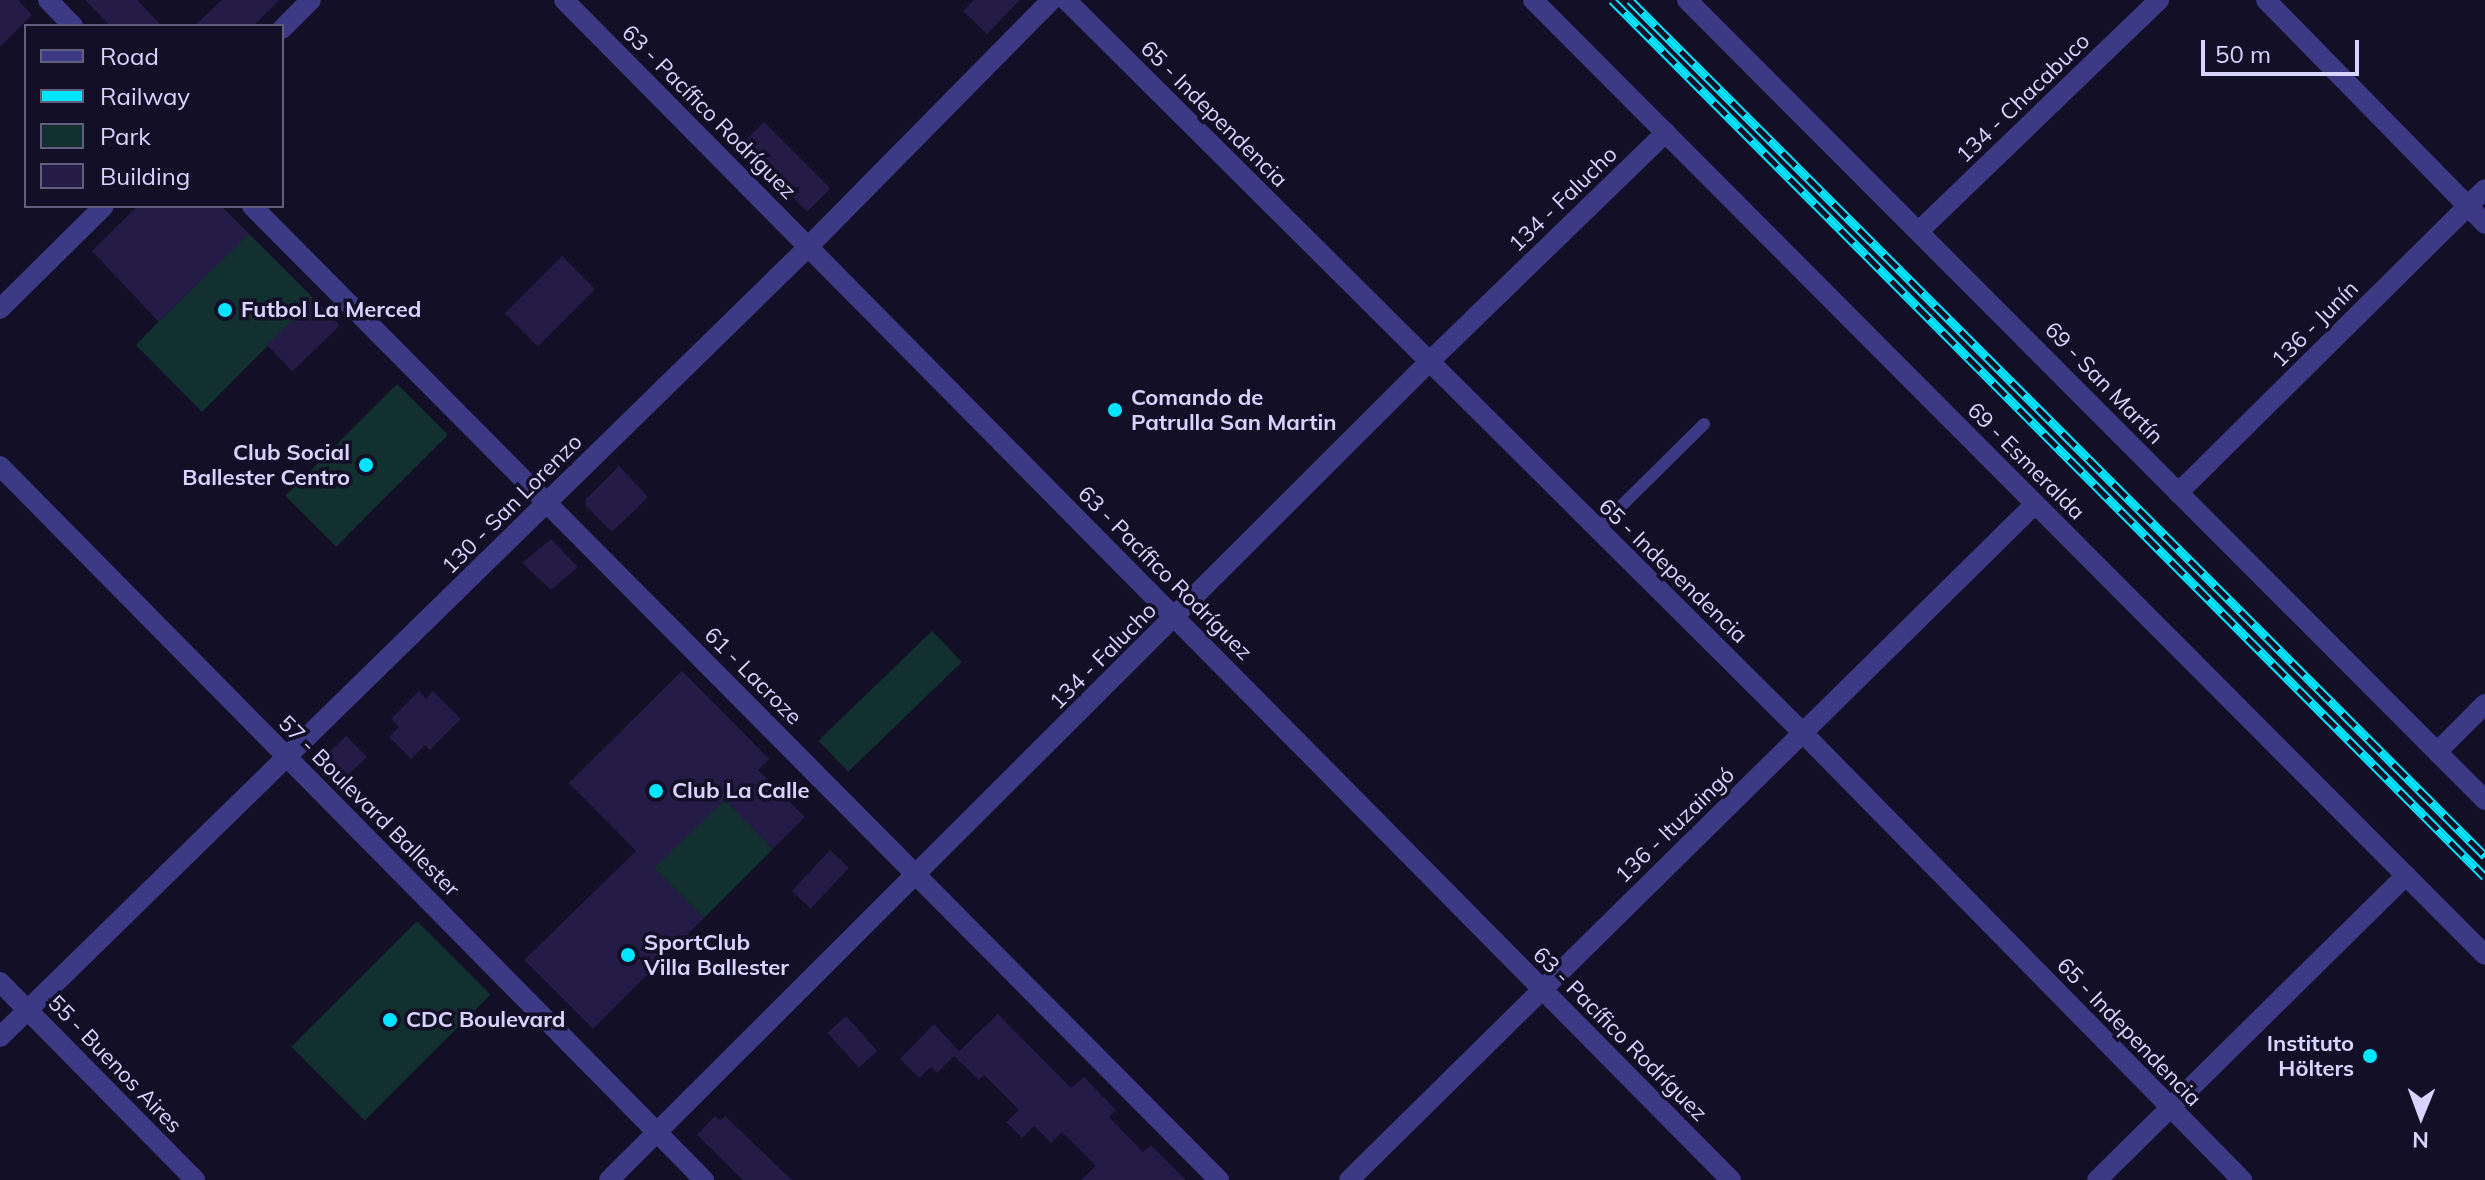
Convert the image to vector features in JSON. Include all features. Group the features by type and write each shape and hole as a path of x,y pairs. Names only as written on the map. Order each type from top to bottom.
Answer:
{"street":[{"path":"48,0 71,24"},
{"path":"284,27 311,0"},
{"name":"63 - Pacífico Rodríguez","path":"564,0 1731,1180"},
{"name":"130 - San Lorenzo","path":"0,1037 808,247 1052,0"},
{"name":"65 - Independencia","path":"1066,0 1596,531 1803,733 2242,1180"},
{"name":"69 - Esmeralda","path":"1533,0 2485,955"},
{"name":"69 - San Martín","path":"1687,0 1920,230 2485,800"},
{"name":"134 - Chacabuco","path":"1920,230 2159,0"},
{"path":"2266,0 2485,224"},
{"name":"134 - Falucho","path":"609,1180 1429,362 1666,132"},
{"name":"136 - Junín","path":"2178,493 2485,189"},
{"path":"0,309 102,208"},
{"name":"61 - Lacroze","path":"254,208 1219,1180"},
{"name":"57 - Boulevard Ballester","path":"0,466 704,1180"},
{"name":"136 - Ituzaingó","path":"1349,1180 2035,504"},
{"path":"2437,752 2485,704"},
{"path":"2097,1180 2406,875"},
{"name":"55 - Buenos Aires","path":"0,982 195,1180"}],"lane":[{"path":"1596,531 1704,424"}],"green space":[{"name":"Futbol La Merced","path":"136,208 223,208 314,299 202,412 136,345 159,321 92,251"},
{"name":"Club Social Ballester Centro","path":"397,384 448,435 336,547 285,496"},
{"path":"932,631 962,662 848,772 818,741"},
{"name":"Club La Calle","path":"682,671 769,759 725,800 773,849 704,918 569,783"},
{"name":"CDC Boulevard","path":"417,921 491,995 365,1120 291,1047"}],"building":[{"path":"0,0 18,0 32,15 0,47"},
{"path":"85,0 137,0 160,24 108,24"},
{"path":"222,0 280,0 255,24 196,24"},
{"path":"974,0 1020,0 987,34 963,11"},
{"path":"764,122 830,188 807,212 741,145"},
{"path":"136,208 223,208 249,234 159,322 92,251"},
{"path":"562,256 595,289 538,347 505,313"},
{"path":"314,299 340,326 292,371 267,345"},
{"path":"619,466 648,497 612,532 586,506 586,499"},
{"path":"551,539 578,567 551,590 522,563"},
{"path":"682,671 769,759 758,770 805,817 773,849 725,800 654,868 704,918 593,1029 524,960 636,851 569,783"},
{"path":"419,691 426,699 433,691 461,719 430,750 425,745 411,759 389,737 399,727 391,719"},
{"path":"346,736 367,757 343,780 328,765 327,754"},
{"path":"830,850 849,868 811,909 792,891"},
{"path":"998,1014 1071,1088 1084,1077 1116,1110 1109,1117 1143,1152 1151,1145 1186,1180 1081,1180 1096,1166 1062,1132 1051,1143 1034,1126 1022,1138 1006,1122 1019,1110 984,1075 979,1080 954,1056"},
{"path":"846,1016 877,1051 859,1068 827,1033"},
{"path":"934,1024 959,1051 937,1073 931,1067 919,1078 900,1059"},
{"path":"715,1116 720,1121 725,1116 792,1180 743,1180 697,1135"}],"railway":[{"path":"1612,0 2485,877"},
{"path":"1630,0 2485,856"}],"place":[{"name":"Futbol La Merced","path":"225,310"},
{"name":"Comando de Patrulla San Martin","path":"1115,410"},
{"name":"Club Social Ballester Centro","path":"366,465"},
{"name":"Club La Calle","path":"656,791"},
{"name":"SportClub Villa Ballester","path":"628,955"},
{"name":"CDC Boulevard","path":"390,1020"},
{"name":"Instituto Hölters","path":"2370,1056"}]}
